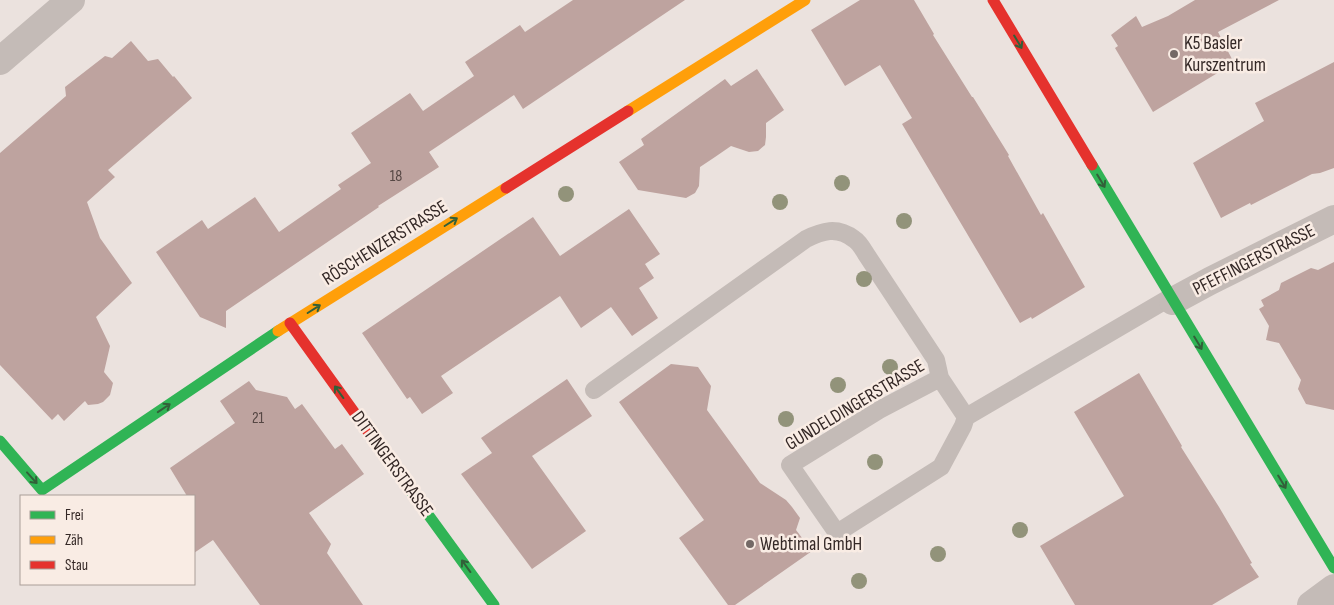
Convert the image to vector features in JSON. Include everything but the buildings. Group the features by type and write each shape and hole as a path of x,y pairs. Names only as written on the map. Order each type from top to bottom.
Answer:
{"street":[{"path":"0,61 70,0"},
{"name":"RÖSCHENZERSTRASSE","path":"0,441 42,490 290,323 805,0"},
{"path":"993,0 1334,568"},
{"name":"PFEFFINGERSTRASSE","path":"1172,299 1334,219"},
{"name":"DITTINGERSTRASSE","path":"290,323 494,605"},
{"path":"1311,605 1334,588"}],"lane":[{"path":"594,390 806,239 820,232 837,230 854,239 866,254 936,360 940,378"},
{"path":"966,417 1172,299"},
{"name":"GUNDELDINGERSTRASSE","path":"940,378 966,417 941,467 838,533 790,465 880,410 940,378"}],"traffic: fast":[{"path":"1092,165 1334,568"},
{"path":"0,441 42,490 278,331"},
{"path":"400,476 494,605"}],"traffic: slow":[{"path":"628,111 805,0"},
{"path":"278,331 506,188"}],"traffic: jam":[{"path":"993,0 1092,165"},
{"path":"506,188 628,111"},
{"path":"290,323 400,476"}],"place":[{"name":"K5 Basler Kurszentrum","path":"1174,54"},
{"name":"Webtimal GmbH","path":"750,544"}]}
